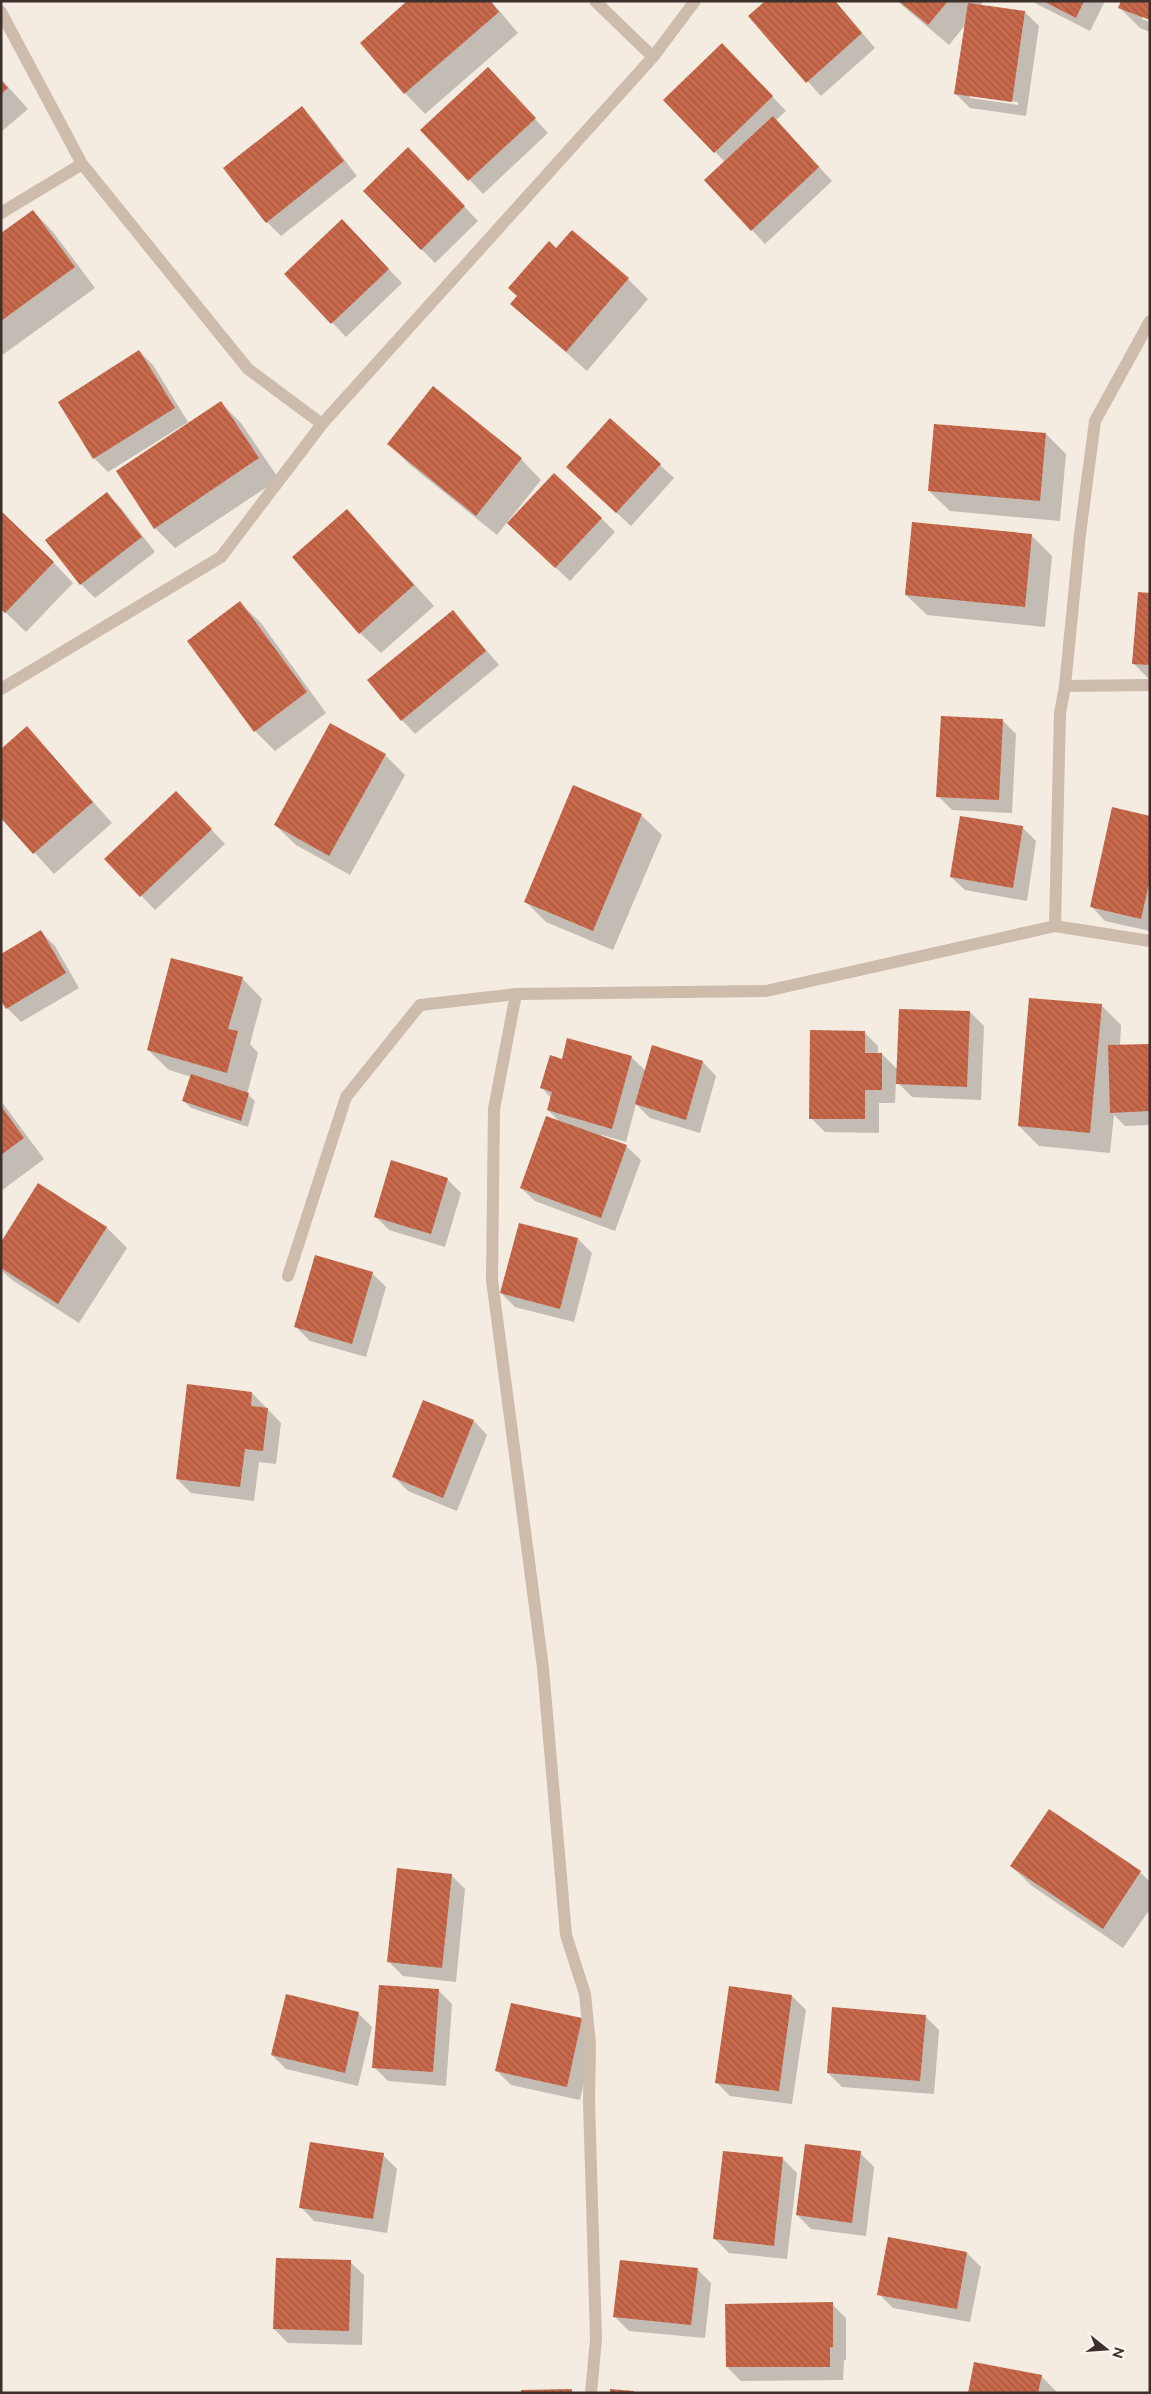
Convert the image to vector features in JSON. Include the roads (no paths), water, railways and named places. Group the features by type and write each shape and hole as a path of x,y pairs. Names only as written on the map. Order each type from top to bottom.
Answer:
{"street":[{"path":"595,1 652,58"},
{"path":"1,689 221,557 322,424 652,58 696,1"},
{"path":"1,12 82,164 248,368 322,424"},
{"path":"1,213 82,164"},
{"path":"1055,926 1060,713 1065,686 1080,534 1096,421 1150,321"},
{"path":"1065,686 1150,685"},
{"path":"288,1276 346,1097 420,1005 516,994 766,992 1055,926 1150,940"},
{"path":"516,994 494,1109 492,1280 543,1668 566,1935 585,1994 590,2044 589,2101 596,2330 591,2393"}]}
